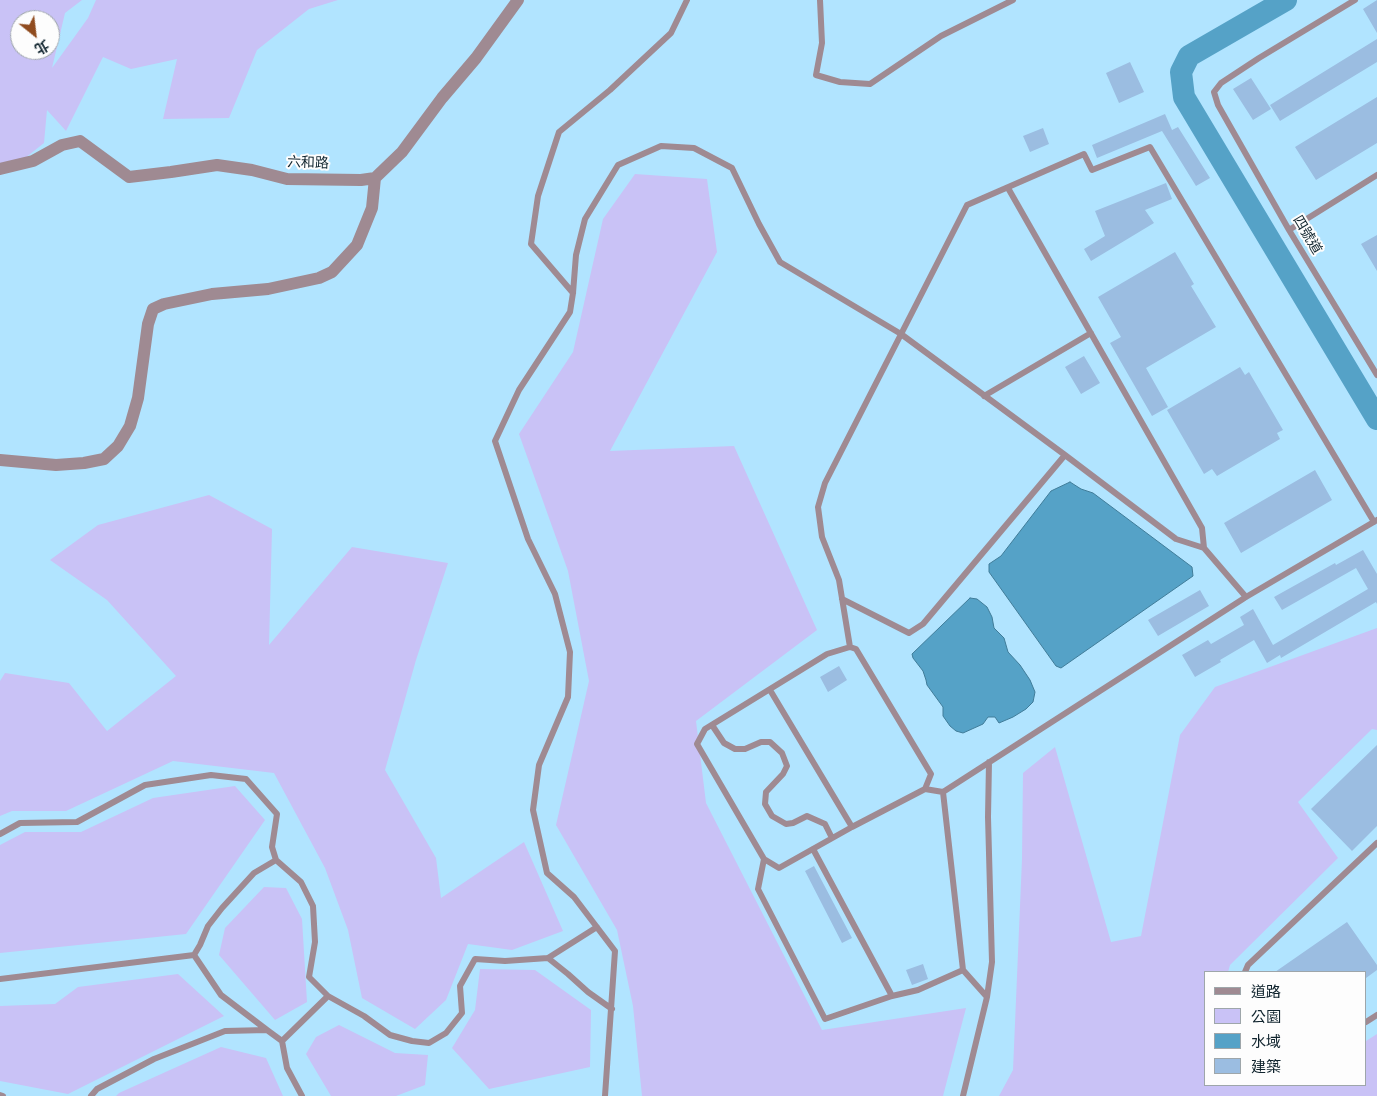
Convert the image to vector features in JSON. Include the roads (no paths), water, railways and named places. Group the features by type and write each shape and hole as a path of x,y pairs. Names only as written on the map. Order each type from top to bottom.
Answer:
{"street":[{"path":"0,460 56,465 84,463 104,459 118,446 130,426 138,398 148,324 153,308 212,294 268,289 319,278 332,272 357,245 372,208 375,178 402,152 442,98 476,58 518,0"},
{"name":"六和路","path":"0,169 32,161 62,145 80,141 129,177 217,165 252,170 287,179 361,180 375,178"}],"lane":[{"path":"573,293 531,244 538,196 560,132 610,90 671,33 688,0"},
{"path":"820,0 822,43 816,75 840,82 870,84 941,36 1013,0"},
{"name":"四號道","path":"1355,0 1259,58 1221,83 1214,92 1218,105 1289,230 1377,375"},
{"path":"605,1096 615,951 574,897 547,873 533,810 539,765 568,697 570,652 555,594 528,539 495,441 519,390 570,312 576,255 585,219 618,165 661,146 694,148 732,168 780,262 901,334 1176,539 1204,548 1246,597"},
{"path":"850,647 839,580 822,537 818,507 825,483 967,205 1084,154 1092,170 1150,147 1376,521 1246,597 943,792 925,789 778,868 764,859 697,744 705,729 827,654 850,647 856,649 930,774 925,789"},
{"path":"1289,230 1377,175"},
{"path":"1008,188 1202,528 1204,548"},
{"path":"984,396 1091,333"},
{"path":"842,599 909,633 923,624 1065,455"},
{"path":"770,690 852,827"},
{"path":"712,725 724,743 735,749 745,749 761,742 770,742 782,753 787,766 783,774 766,792 765,804 772,816 786,824 793,823 807,816 824,824 832,838"},
{"path":"963,1096 987,997 992,962 988,827 989,762"},
{"path":"0,834 20,823 77,822 145,785 211,774 246,779 277,814 272,847 276,860 302,882 314,906 315,942 309,977 328,996 364,1016 390,1036 412,1041 430,1043 446,1033 462,1013 460,986 475,959 505,961 548,958 597,927"},
{"path":"943,792 964,970 987,997"},
{"path":"1245,971 1248,965 1377,842"},
{"path":"813,849 892,996"},
{"path":"764,859 758,889 825,1019 892,996 918,990 964,970"},
{"path":"194,955 208,926 222,908 254,873 276,860"},
{"path":"0,979 194,955"},
{"path":"194,955 221,995 282,1041 287,1068 302,1096"},
{"path":"548,958 588,992 612,1009"},
{"path":"282,1041 328,996"},
{"path":"91,1096 97,1089 154,1059 225,1032 267,1030"}],"water":[{"path":"1070,482 1081,489 1093,493 1192,567 1193,576 1061,668 1056,666 989,572 989,564 1001,556 1051,491"},
{"path":"970,598 977,599 987,607 992,617 994,628 1004,638 1008,652 1020,665 1035,692 1033,702 1013,717 999,723 995,717 988,717 983,724 963,733 956,731 950,726 943,716 943,707 927,685 923,671 912,654"}],"waterway":[{"path":"1286,0 1189,56 1181,72 1184,97 1377,419"}]}
